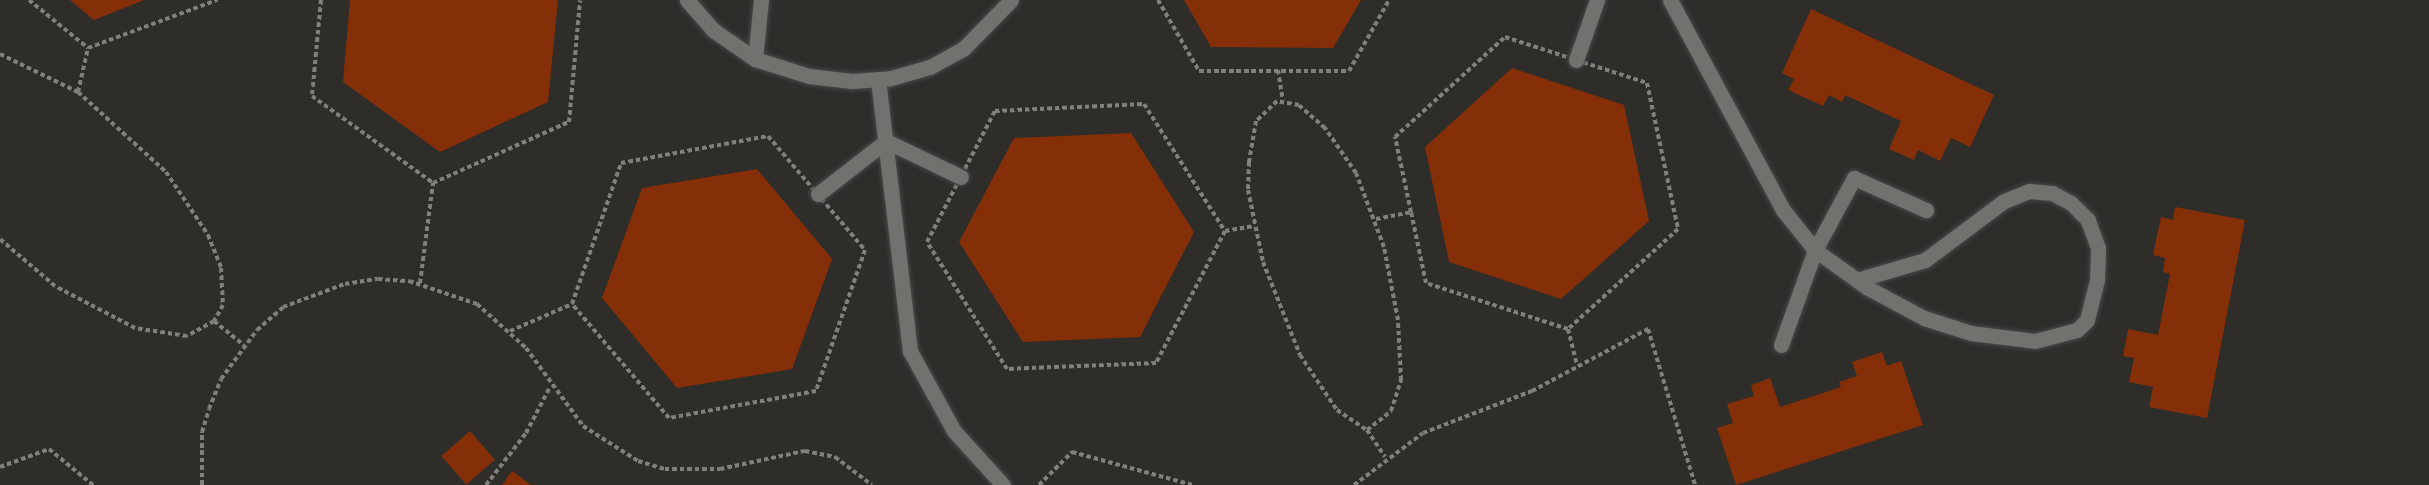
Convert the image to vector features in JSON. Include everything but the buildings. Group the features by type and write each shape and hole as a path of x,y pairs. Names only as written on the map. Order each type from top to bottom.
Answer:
{"lane":[{"path":"687,0 713,30 755,59 810,76 878,79 930,67 964,48 1011,0"},
{"path":"755,59 761,0"},
{"path":"1576,60 1598,0"},
{"path":"1670,0 1783,210 1815,250 1857,279 1924,318 2001,340 2035,341 2077,330 2087,321 2097,280 2098,248 2088,220 2071,202 2052,193 2030,191 2004,201 1925,260 1857,279"},
{"path":"878,79 910,351 954,431 1003,485"},
{"path":"886,141 961,177"},
{"path":"818,194 886,141"},
{"path":"1781,345 1815,250 1854,178 1926,210"}],"path":[{"path":"29,0 88,48"},
{"path":"88,48 217,0"},
{"path":"321,0 312,96 433,183"},
{"path":"433,183 569,122 580,0"},
{"path":"1158,0 1199,71 1348,71 1389,0"},
{"path":"1505,37 1647,83 1678,229 1568,329 1426,283 1395,137 1505,37"},
{"path":"78,92 88,48"},
{"path":"0,54 78,92 166,172 208,234 224,291 214,321 187,336 135,328 55,286 0,239"},
{"path":"1278,70 1283,100"},
{"path":"1283,100 1305,109 1326,128 1356,173 1376,219 1402,358 1398,398 1379,425 1367,430"},
{"path":"1283,100 1264,110 1252,136 1248,190 1254,226 1274,297 1300,355 1337,410 1367,430 1385,457"},
{"path":"1144,104 1224,231 1156,363 1007,369 927,242 995,111 1144,104"},
{"path":"510,331 572,304 621,163 768,136 865,250 816,391 669,418 572,304"},
{"path":"420,284 433,183"},
{"path":"1376,219 1411,212"},
{"path":"1224,231 1254,226"},
{"path":"202,485 202,432 209,409 244,345 283,307 345,284 378,279 420,284 477,304 510,331 550,387 591,433 638,461 665,469 720,469 806,451 835,457 872,485"},
{"path":"214,321 244,345"},
{"path":"1568,329 1577,366"},
{"path":"1354,485 1385,457 1433,428 1532,392 1648,329 1695,485"},
{"path":"486,485 526,433 550,387"},
{"path":"0,467 50,449 93,485"},
{"path":"1039,485 1072,452 1193,485"}]}
